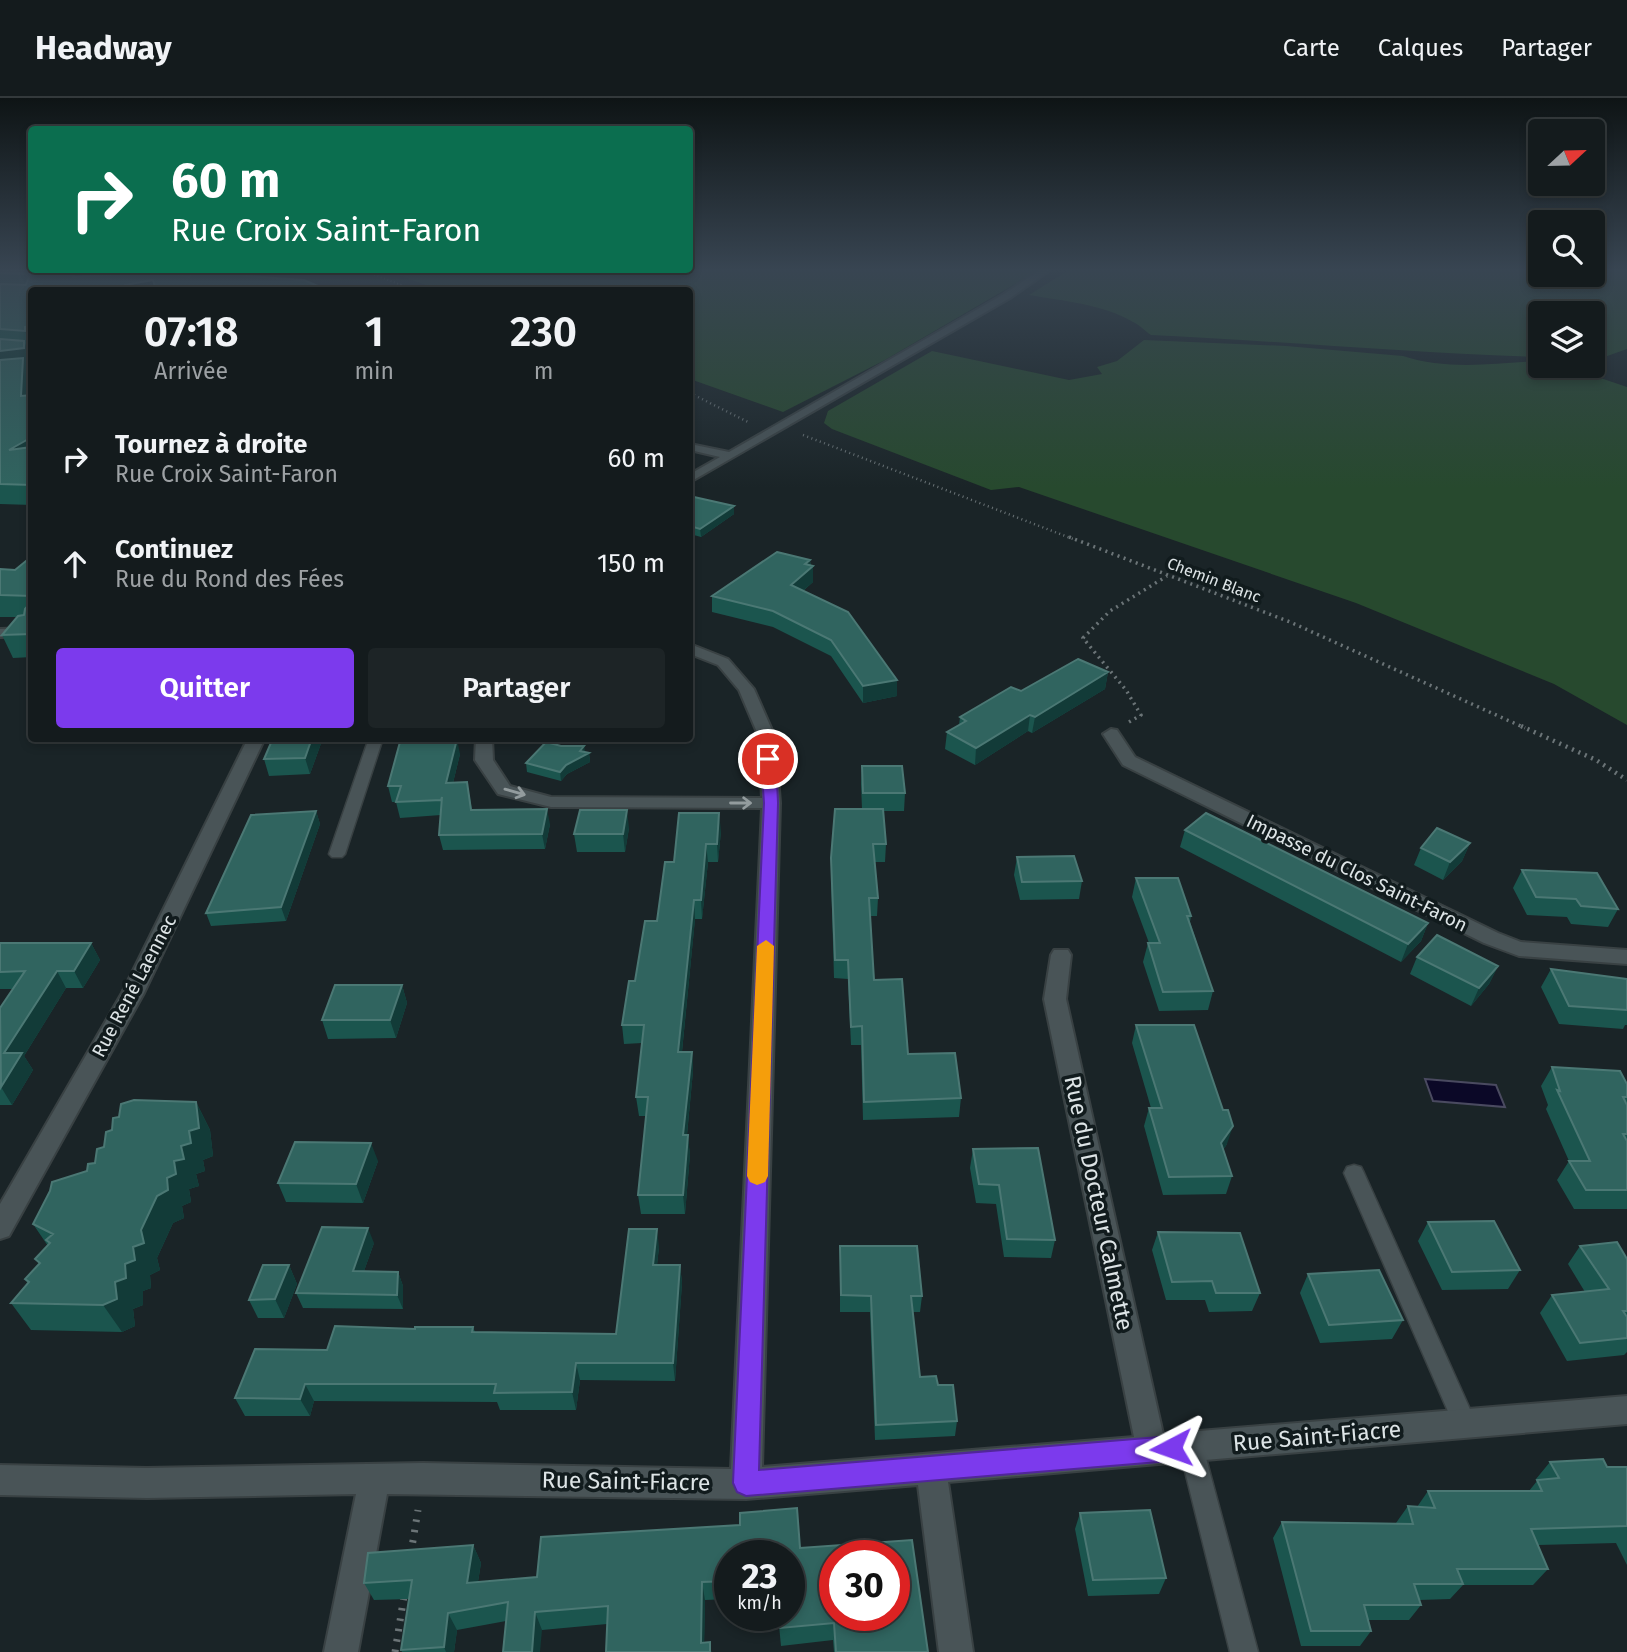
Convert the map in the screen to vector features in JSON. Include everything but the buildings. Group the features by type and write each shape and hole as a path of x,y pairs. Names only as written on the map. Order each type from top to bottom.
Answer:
{"street":[{"path":"693,477 926,343"},
{"path":"693,448 729,455"},
{"path":"0,633 28,632"},
{"path":"693,650 723,662 746,690 767,737 771,803 746,1483"},
{"name":"Impasse du Clos Saint-Faron","path":"1111,734 1129,761 1491,938 1519,949 1627,957"},
{"name":"Rue René Laennec","path":"0,1228 134,993 255,742"},
{"path":"484,742 484,760 504,790 551,802 771,803"},
{"name":"Rue du Docteur Calmette","path":"1061,956 1055,999 1152,1450"},
{"name":"Rue Saint-Fiacre","path":"0,1480 147,1482 423,1478 746,1483 1627,1410"},
{"path":"931,1468 956,1652"},
{"path":"341,1652 375,1478"}],"lane":[{"path":"337,854 375,742"},
{"path":"1353,1173 1465,1424"},
{"path":"1191,1447 1244,1652"}],"path":[{"path":"693,394 752,422"},
{"name":"Chemin Blanc","path":"799,430 807,438 1168,575 1359,652 1596,760 1627,780"},
{"path":"1111,734 1141,715 1126,690 1083,638 1110,611 1168,575"},
{"path":"410,1558 423,1478"},
{"path":"395,1652 406,1585"}],"green space":[{"path":"693,343 915,343 885,360 783,412 693,380"},
{"path":"1141,343 1204,343 1403,356 1452,365 1528,361 1528,378 1600,378 1627,387 1627,725 1554,684 1356,603 1019,487 991,490 832,429 824,423 828,411 932,351 1069,380 1102,374 1097,367 1117,361"},
{"path":"1273,343 1528,343 1528,357 1443,353"},
{"path":"1605,343 1627,343 1627,349 1605,357"}],"shaded area":[{"path":"1425,1079 1496,1085 1505,1107 1433,1101"}],"slow traffic":[{"path":"757,1176 766,946"}],"route":[{"path":"768,759 771,803 746,1483 1171,1448"}]}
